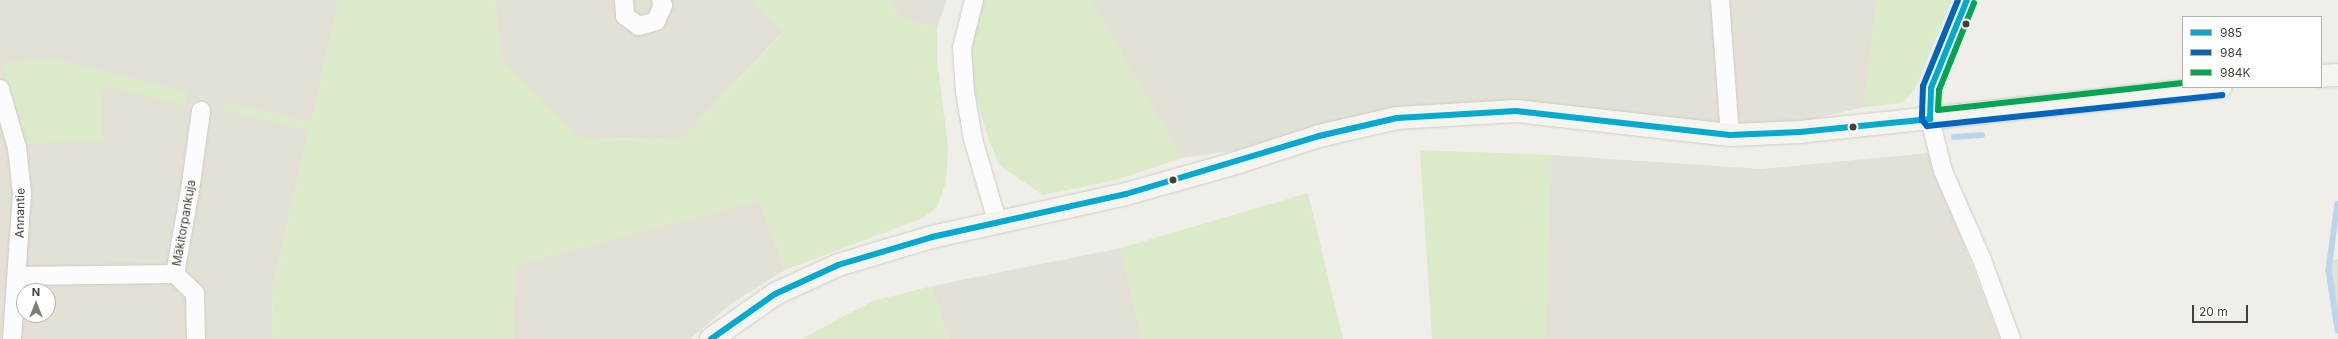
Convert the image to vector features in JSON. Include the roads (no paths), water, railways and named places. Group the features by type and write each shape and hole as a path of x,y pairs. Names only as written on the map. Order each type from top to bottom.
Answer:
{"street":[{"path":"624,0 625,16 639,26 656,21 663,5 660,0"},
{"path":"974,0 962,48 965,92 973,139 997,221"},
{"path":"1720,0 1730,135"},
{"path":"1966,0 1931,88 1930,119 1943,171 1982,260 2011,339"},
{"path":"2322,76 2338,75"},
{"path":"711,339 775,294 838,265 932,237 997,221 1126,194 1236,163 1319,136 1397,118 1516,111 1730,135 1800,132 2212,88"},
{"name":"Annantie","path":"1,98 17,148 22,193 18,276 12,339"},
{"name":"Mäkitorpankuja","path":"18,276 175,274 192,184 201,111"},
{"path":"175,274 195,293 196,339"}],"waterway":[{"path":"1954,137 1982,135"},
{"path":"2338,204 2329,270 2338,330"}]}
